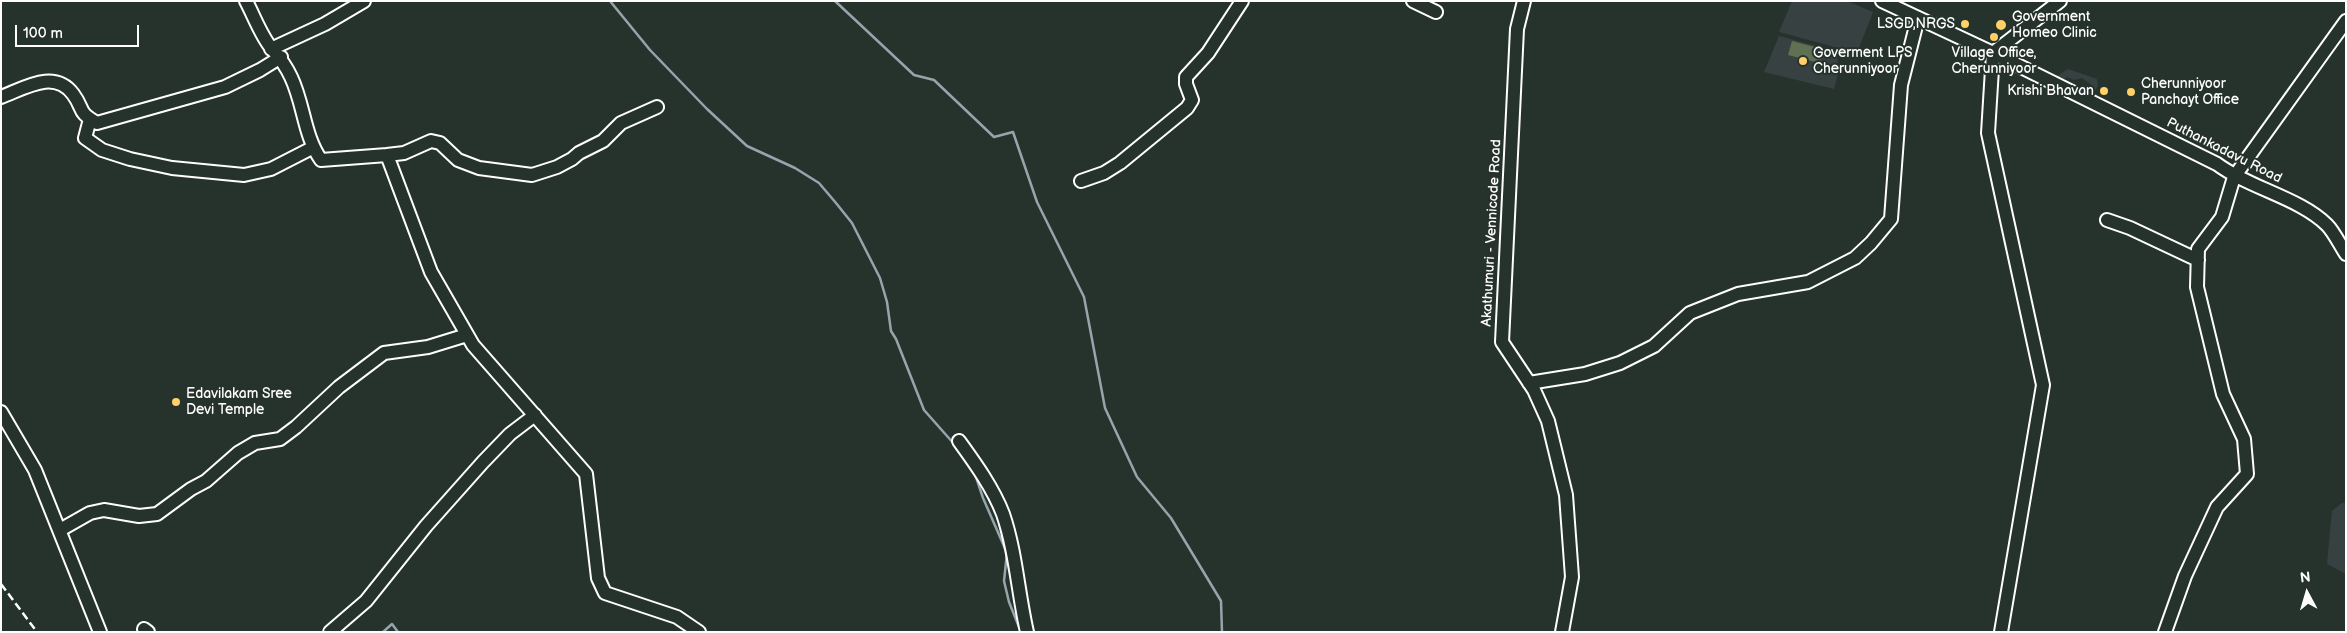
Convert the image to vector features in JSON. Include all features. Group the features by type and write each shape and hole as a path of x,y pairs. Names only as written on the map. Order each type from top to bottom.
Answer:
{"street":[{"path":"246,1 292,79 312,148 322,160 404,153 431,141 440,143 458,160 479,168 532,175 572,159 579,153 603,141 622,123 657,107"},
{"path":"2,96 47,80 60,82 73,94 83,115 97,123 115,120 225,87 260,70 276,53 364,1"},
{"path":"1081,181 1120,163 1187,108 1192,100 1186,84 1186,77 1208,53 1242,1"},
{"path":"1413,1 1436,12"},
{"name":"Akathumuri - Vennicode Road","path":"1524,1 1516,29 1502,342 1530,383 1548,421 1566,495 1572,577 1562,632"},
{"name":"Puthankadavu Road","path":"1882,1 2016,64 2217,164 2234,176 2294,203 2327,225 2346,254"},
{"path":"2001,632 2043,385 1988,132 1993,54 2060,1"},
{"path":"1530,383 1585,374 1620,363 1654,346 1690,313 1738,294 1808,282 1854,258 1871,243 1891,219 1901,84 1918,18"},
{"path":"2165,632 2185,576 2217,507 2247,474 2244,439 2223,394 2196,287 2198,249 2222,217 2234,176 2346,21"},
{"path":"2016,35 2014,48 2016,64"},
{"path":"90,119 85,138 102,150 172,168 244,175 271,169 312,148"},
{"path":"387,155 431,272 473,345 586,474 598,578 605,593 677,617 699,632"},
{"path":"2107,220 2130,228 2198,260"},
{"path":"60,530 90,513 104,510 139,516 158,514 191,489 206,481 238,453 255,443 280,439 296,427 339,387 384,353 428,347 467,335"},
{"path":"1,412 35,470 100,632"},
{"path":"330,632 366,602 426,526 483,462 510,434 535,415"},
{"path":"959,441 975,463 1002,513 1017,572 1027,632"}],"shaded area":[{"path":"1792,1 1847,1 1873,12 1857,53 1779,32"},
{"name":"Goverment LPS Cherunniyoor","path":"1779,36 1836,51 1839,70 1834,89 1764,72"},
{"path":"2068,69 2097,79 2098,85 2093,96 2090,94 2092,85 2082,78 2074,80 2067,77 2061,81 2056,79 2057,76"},
{"path":"2342,503 2346,503 2346,574 2327,564 2332,511"}],"green space":[{"path":"1792,41 1826,50 1819,63 1788,55"}],"waterway":[{"path":"610,1 650,50 707,109 747,146 795,168 819,183 852,223 880,278 887,302 891,331 896,339 924,410 955,445"},
{"path":"835,1 914,75 934,80 994,137 1013,132 1037,202 1084,297 1105,408 1137,477 1171,518 1221,601 1222,632"},
{"path":"975,474 983,498 1007,553 1004,581 1009,602 1021,632"},
{"path":"383,632 392,624 398,632"}],"railway":[{"path":"1,584 37,632"}],"place":[{"name":"LSGD,NRGS","path":"1965,24"},
{"name":"Government Homeo Clinic","path":"2001,25"},
{"name":"Village Office, Cherunniyoor","path":"1994,37"},
{"name":"Goverment LPS Cherunniyoor","path":"1803,61"},
{"name":"Krishi Bhavan","path":"2104,91"},
{"name":"Cherunniyoor Panchayt Office","path":"2131,92"},
{"name":"Edavilakam Sree Devi Temple","path":"176,402"}]}
